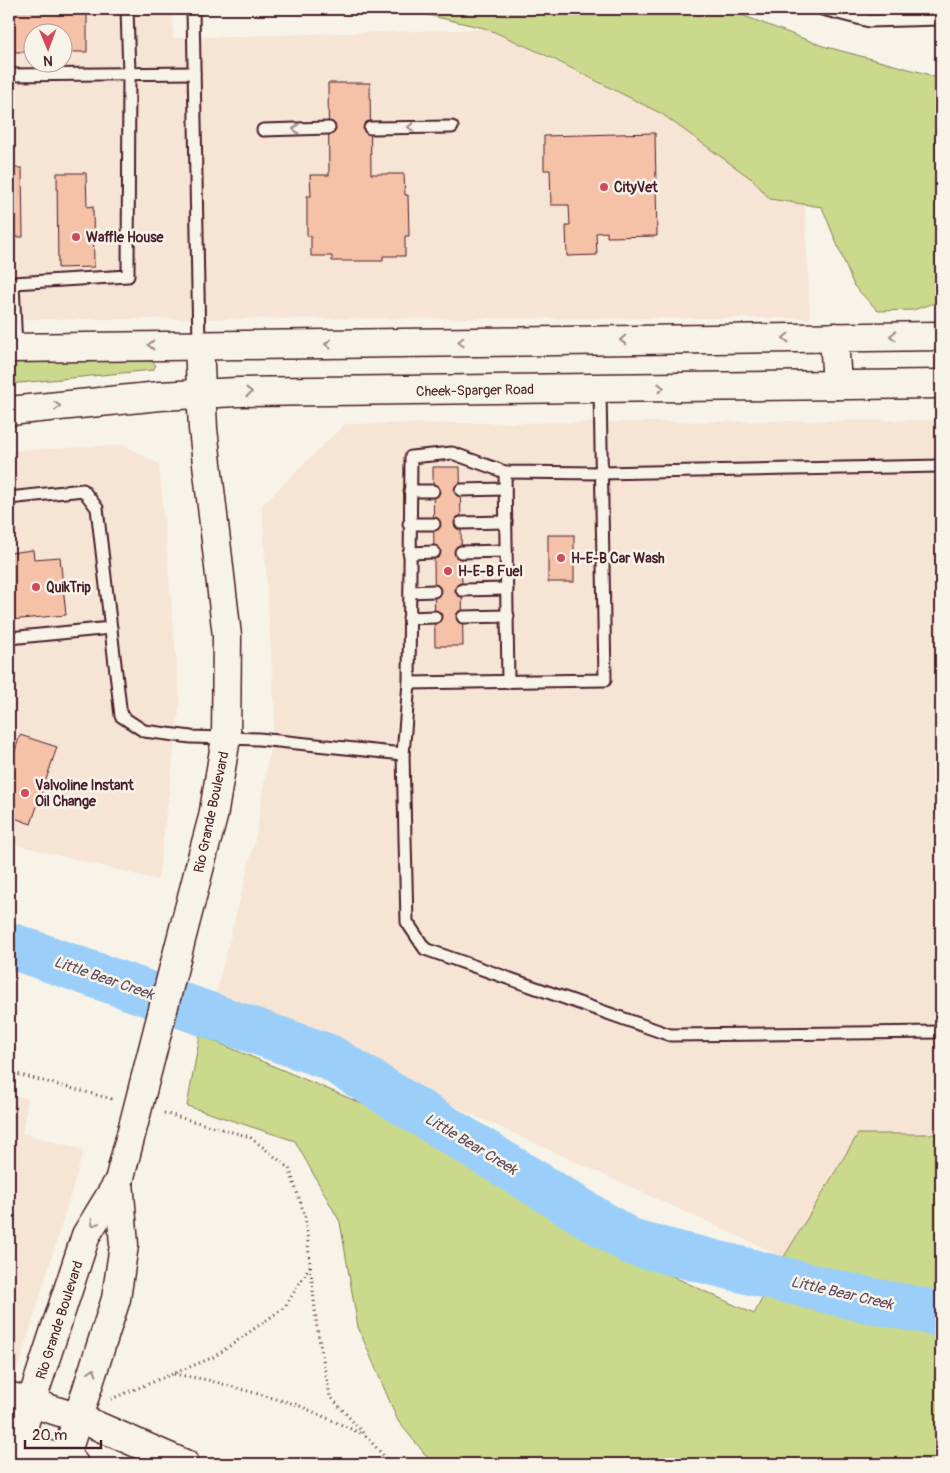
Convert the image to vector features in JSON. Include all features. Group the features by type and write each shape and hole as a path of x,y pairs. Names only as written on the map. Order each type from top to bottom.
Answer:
{"main road":[{"path":"12,348 941,336"},
{"path":"834,337 837,385"},
{"name":"Rio Grande Boulevard","path":"12,1450 20,1399 86,1235 119,1181 213,817 226,738 227,636 201,394 199,345"},
{"name":"Cheek-Sparger Road","path":"9,411 201,394 941,384"},
{"name":"Rio Grande Boulevard","path":"67,1463 116,1299 124,1245 119,1181"},
{"path":"20,1399 82,1408 185,1464"},
{"path":"12,1450 67,1463"}],"lane":[{"path":"12,348 11,283 128,276 129,73 127,9"},
{"path":"193,9 199,345"},
{"path":"822,9 870,21 941,19"},
{"path":"9,75 194,73"},
{"path":"370,128 452,127"},
{"path":"263,130 329,128"},
{"path":"409,684 605,680 600,389"},
{"path":"941,466 601,473 505,472 452,453 411,457 409,684 403,754 407,922 425,949 670,1035 941,1032"},
{"path":"505,472 508,682"},
{"path":"9,498 83,490 97,508 121,716 144,731 191,737 259,739 403,754"},
{"path":"461,490 505,490"},
{"path":"410,491 433,491"},
{"path":"461,523 506,522"},
{"path":"409,524 434,524"},
{"path":"462,552 506,551"},
{"path":"409,553 434,552"},
{"path":"462,590 507,588"},
{"path":"410,592 434,591"},
{"path":"463,617 508,616"},
{"path":"409,618 435,617"},
{"path":"9,638 111,628"}],"path":[{"path":"9,1072 115,1100"},
{"path":"163,1113 250,1137 288,1168 305,1216 317,1328 330,1396 390,1464"},
{"path":"82,1408 112,1400 214,1357 285,1307 310,1265"},
{"path":"174,1374 208,1380 298,1405 363,1435"}],"shaded area":[{"path":"9,9 172,9 173,38 488,29 662,114 753,180 770,199 805,204 810,318 9,319"},
{"path":"941,420 941,1134 858,1134 784,1257 215,997 256,836 275,715 262,505 345,424"},
{"path":"124,445 159,464 180,702 158,880 9,843 9,451"},
{"path":"9,1094 28,1099 22,1133 84,1150 22,1356 9,1393"}],"green space":[{"path":"402,9 726,9 823,46 924,73 941,80 941,301 913,310 878,311 854,286 822,207 770,199 753,180 662,114 545,55 488,29"},
{"path":"9,361 151,361 156,365 153,370 9,384"},
{"path":"200,1035 377,1110 607,1246 754,1314 784,1257 858,1134 941,1134 941,1464 433,1464 398,1421 358,1327 340,1222 295,1141 187,1106"}],"building":[{"path":"9,9 87,9 87,52 72,52 72,22 22,22 22,52 9,52"},
{"path":"328,83 370,83 371,174 404,174 405,195 408,195 409,236 405,236 405,256 383,256 383,261 332,261 332,256 311,256 311,236 307,236 307,196 311,196 310,175 329,175"},
{"name":"CityVet","path":"655,133 657,236 607,237 607,232 596,233 597,255 567,256 566,226 570,226 569,205 551,205 550,170 544,170 544,136"},
{"path":"9,168 22,168 23,237 9,237"},
{"name":"Waffle House","path":"57,173 86,173 87,207 93,206 94,267 58,268"},
{"name":"H-E-B Fuel","path":"433,467 460,467 463,646 435,646"},
{"name":"H-E-B Car Wash","path":"548,535 574,535 574,582 548,582"},
{"name":"QuikTrip","path":"33,550 34,559 60,557 66,615 9,620 9,553"},
{"name":"Valvoline Instant Oil Change","path":"20,735 57,747 31,824 9,816 9,770"}],"waterway":[{"name":"Little Bear Creek","path":"9,945 329,1057 633,1243 858,1298 941,1314"}],"place":[{"name":"CityVet","path":"604,187"},
{"name":"Waffle House","path":"76,237"},
{"name":"H-E-B Car Wash","path":"561,558"},
{"name":"H-E-B Fuel","path":"448,571"},
{"name":"QuikTrip","path":"36,587"},
{"name":"Valvoline Instant Oil Change","path":"25,793"}]}
